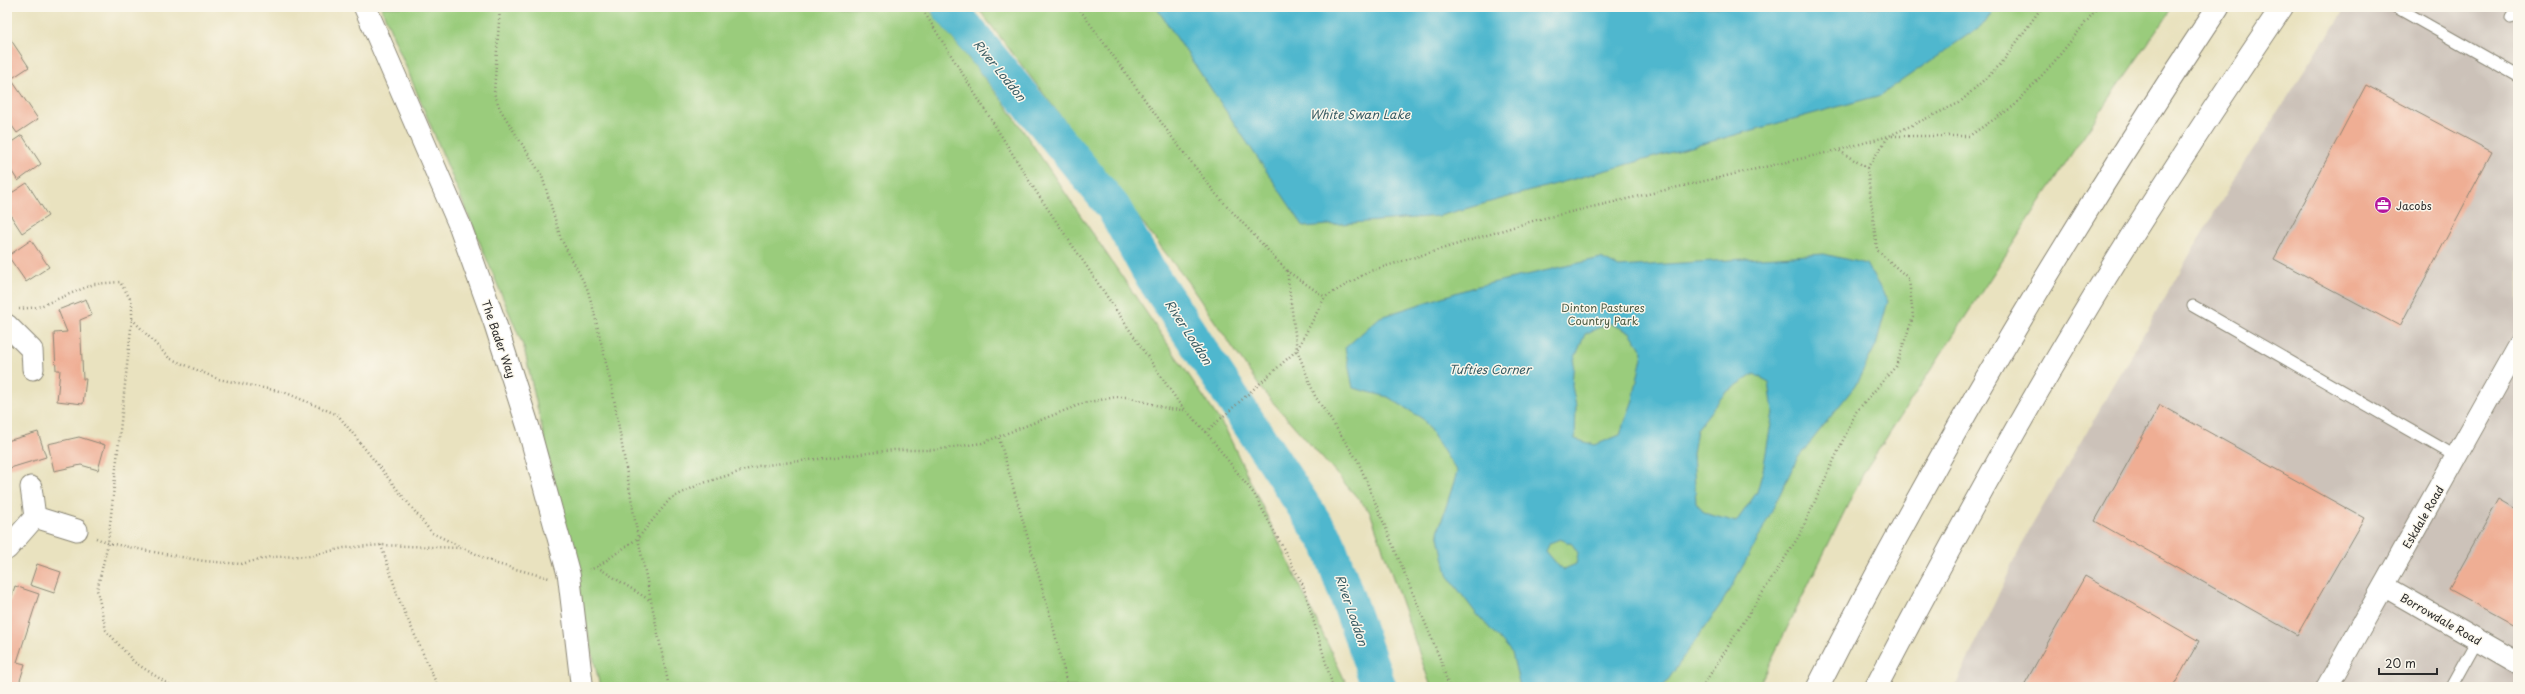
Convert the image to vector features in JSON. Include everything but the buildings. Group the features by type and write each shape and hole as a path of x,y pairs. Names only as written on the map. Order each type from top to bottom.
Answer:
{"main road":[{"name":"The Bader Way","path":"365,7 460,226 495,323 528,426 569,576 582,687"},
{"path":"1818,687 1892,545 2008,340 2116,164 2218,7"},
{"path":"1876,687 1996,463 2087,307 2203,124 2282,7"}],"street":[{"path":"11,317 32,350 33,369"},
{"name":"Eskdale Road","path":"2327,687 2518,346"},
{"path":"31,487 36,518"},
{"path":"36,518 77,530"},
{"path":"7,549 36,518"},
{"name":"Borrowdale Road","path":"2384,586 2518,663"}],"lane":[{"path":"2396,7 2518,76"},
{"path":"2511,18 2518,7"},
{"path":"2193,306 2457,457"},
{"path":"2451,687 2478,640"}],"path":[{"path":"500,7 494,93 500,109 542,176 561,239 587,288 613,393 638,538 669,687"},
{"path":"921,7 1035,190 1184,410 1206,432 1254,494 1303,585 1333,687"},
{"path":"1078,7 1171,136 1212,188 1287,272 1325,297"},
{"path":"1206,432 1297,350 1325,297 1370,271 1536,220 1838,150 1889,136 1959,104 2001,64 2042,7"},
{"path":"1889,136 1969,136 2014,106 2054,62 2098,7"},
{"path":"1702,687 1799,536 1856,412 1896,366 1913,317 1909,279 1877,250 1867,168 1889,136"},
{"path":"1838,150 1867,168"},
{"path":"1287,272 1297,350 1315,396 1358,461 1441,661 1449,687"},
{"path":"11,317 94,284 120,282 132,302 132,319 108,542 97,590 106,630 134,662 173,687"},
{"path":"132,319 168,358 218,379 284,392 338,415 432,533 497,564 554,580 569,576"},
{"path":"651,601 598,567 638,538 670,499 700,484 758,466 894,450 934,450 999,438 1036,420 1097,400 1128,398 1169,409 1184,410"},
{"path":"999,438 1052,622 1068,687"},
{"path":"108,542 204,561 241,564 270,557 309,556 344,548 380,545 456,547 466,550"},
{"path":"380,545 400,602 438,687"}],"shaded area":[{"path":"2346,7 2518,7 2518,687 1955,687 2027,534 2228,189"}],"green space":[{"path":"381,7 927,7 1005,104 1226,430 1348,687 600,687 524,348"},
{"name":"Dinton Pastures Country Park","path":"977,7 2173,7 2080,141 1864,472 1758,687 1431,687 1370,512 1262,390 1187,281"}],"water":[{"name":"White Swan Lake","path":"1156,7 1995,7 1985,23 1881,95 1439,216 1304,227"},
{"name":"Tufties Corner","path":"1824,254 1866,264 1888,301 1876,345 1855,386 1797,459 1756,543 1723,601 1663,687 1520,687 1512,653 1475,612 1447,575 1438,532 1457,472 1423,419 1388,397 1353,388 1345,348 1380,317 1474,287 1601,258 1619,267","holes":["1609,323 1630,332 1643,352 1633,400 1620,435 1595,445 1575,439 1576,406 1572,386 1574,360 1585,334","1754,374 1769,382 1773,412 1763,470 1757,492 1736,522 1704,513 1696,502 1693,454 1697,429 1725,393","1560,539 1572,544 1578,553 1576,564 1562,570 1546,551 1550,543"]}],"waterway":[{"name":"River Loddon","path":"949,7 1113,207 1148,270 1328,543 1379,687"}],"place":[{"name":"Jacobs","path":"2383,205"}]}
